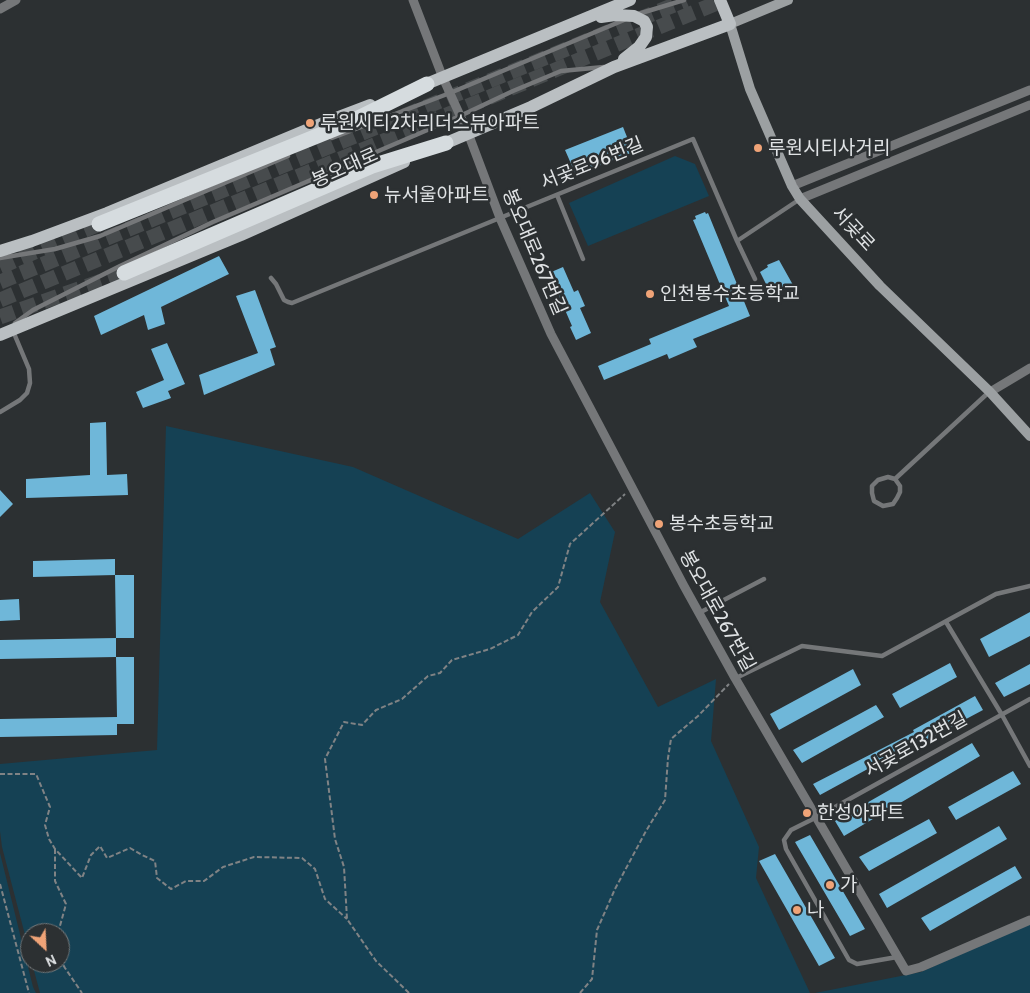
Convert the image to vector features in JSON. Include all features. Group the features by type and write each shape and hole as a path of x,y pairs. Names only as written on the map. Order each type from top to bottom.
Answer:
{"highway":[{"path":"100,224 342,126 428,84"},
{"path":"124,274 372,166 446,143"}],"main road":[{"path":"0,251 106,213 328,121 443,78 630,0"},
{"name":"서곶로","path":"720,0 730,24 750,88 792,186 800,199 880,286 990,392 1030,436"},
{"name":"봉오대로","path":"0,335 241,234 531,107 614,67 730,24 788,0"},
{"path":"584,19 615,15 634,16 644,21 647,27 646,37 639,47 614,67"}],"street":[{"path":"0,9 16,0"},
{"name":"봉오대로267번길","path":"413,0 443,78 468,133 500,218 551,334 698,613 906,971 921,968 1030,920"},
{"path":"792,186 1030,90"},
{"path":"800,199 1030,105"},
{"path":"990,392 1030,368"}],"lane":[{"path":"326,140 450,93 634,16 684,0"},
{"path":"0,335 33,310 212,222 561,71 614,67"},
{"name":"서곷로96번길","path":"271,278 284,300 292,303 693,139 755,278"},
{"path":"0,258 56,249 100,236 290,155"},
{"path":"557,195 583,259"},
{"path":"738,241 800,199"},
{"path":"0,412 20,400 26,393 30,383 29,369 13,330"},
{"path":"895,479 990,392"},
{"path":"888,477 895,479 900,486 897,498 893,504 883,506 874,501 872,486 878,480 888,477"},
{"path":"698,613 764,579"},
{"path":"736,678 802,646 882,656 996,594 1030,586"},
{"path":"946,622 1002,715 1030,766"},
{"name":"서곶로132번길","path":"898,957 857,964 849,960 786,850 784,840 790,830 817,817 1030,699"}],"path":[{"path":"347,919 344,867 335,839 325,759 344,722 362,724 376,710 402,699 428,676 440,673 452,660 490,649 518,635 532,612 558,586 570,544 632,488"},
{"path":"580,993 592,979 597,930 615,889 665,800 671,739 698,716 736,678"},
{"path":"0,774 36,774 50,807 45,825 49,839 82,878 91,855 100,846 107,858 130,848 155,861 157,878 171,888 186,881 204,881 223,867 254,857 302,858 315,869 325,899 347,919 376,962 409,993"},
{"path":"55,848 55,881 66,904 61,923"},
{"path":"0,884 30,993"},
{"path":"68,973 82,993"}],"shaded area":[{"path":"675,156 695,164 709,196 588,246 569,203"},
{"path":"166,426 353,467 518,539 590,493 615,532 600,602 658,707 716,679 711,741 759,847 756,878 810,993 40,993 35,973 70,973 70,923 22,923 2,847 0,831 0,764 157,750"},
{"path":"0,853 20,934 20,973 30,973 36,993 0,993"},
{"path":"1030,923 1030,993 815,993 921,972"}],"building":[{"path":"623,127 633,152 576,175 565,150"},
{"path":"705,212 706,214 708,213 750,316 693,339 697,347 669,359 667,354 604,380 598,366 651,344 649,339 729,306 693,220 696,219 695,216"},
{"path":"219,256 229,274 161,307 165,324 148,330 144,315 101,335 94,316"},
{"path":"779,260 793,285 772,296 760,272 768,267 767,265"},
{"path":"563,267 574,292 578,290 585,306 580,308 591,333 576,340 570,327 572,326 549,273"},
{"path":"255,290 276,347 270,349 275,365 204,395 199,375 258,353 236,296"},
{"path":"167,343 185,384 168,391 171,398 143,408 136,392 164,380 151,349"},
{"path":"106,422 107,475 127,474 128,495 26,498 26,479 90,475 90,423"},
{"path":"0,490 13,504 0,517"},
{"path":"115,559 115,575 33,577 33,561"},
{"path":"115,575 134,575 134,638 116,638"},
{"path":"19,599 20,620 0,621 0,600"},
{"path":"1030,612 1030,636 989,657 980,639"},
{"path":"116,638 116,657 0,659 0,640"},
{"path":"116,657 134,657 134,724 117,724 117,735 0,737 0,719 117,717"},
{"path":"950,663 957,677 900,708 892,694"},
{"path":"1030,664 1030,684 1004,697 995,683"},
{"path":"853,669 861,685 779,730 770,714"},
{"path":"975,696 983,710 921,743 919,741 820,795 813,784 914,732 913,730"},
{"path":"876,705 884,717 802,763 793,750"},
{"path":"972,743 980,756 844,836 835,821"},
{"path":"1013,771 1021,784 956,820 948,807"},
{"path":"929,819 937,833 869,871 859,857"},
{"path":"999,826 1007,839 887,908 879,894"},
{"name":"가","path":"810,835 865,929 850,936 795,842"},
{"name":"나","path":"775,854 835,958 819,966 759,861"},
{"path":"1015,866 1022,878 930,931 921,918"}],"tunnel":[{"path":"0,282 686,0"},
{"path":"0,300 724,0"},
{"path":"0,267 99,224"},
{"path":"0,317 124,273"}],"place":[{"name":"루원시티2차리더스뷰아파트","path":"310,123"},
{"name":"루원시티사거리","path":"758,148"},
{"name":"뉴서울아파트","path":"374,195"},
{"name":"인천봉수초등학교","path":"650,294"},
{"name":"봉수초등학교","path":"659,524"},
{"name":"한성아파트","path":"807,813"},
{"name":"가","path":"830,885"},
{"name":"나","path":"797,910"}]}
